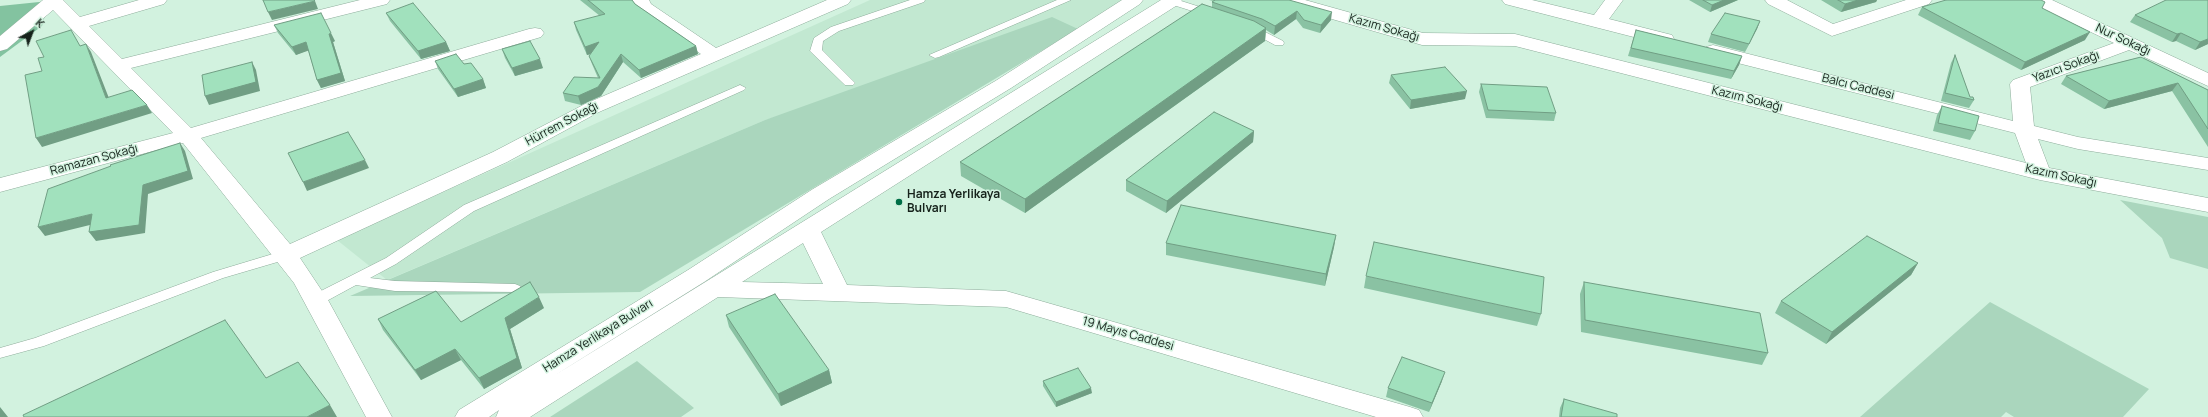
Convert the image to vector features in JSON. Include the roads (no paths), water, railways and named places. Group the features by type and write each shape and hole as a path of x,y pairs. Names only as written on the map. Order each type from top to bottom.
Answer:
{"street":[{"path":"76,24 158,0"},
{"path":"118,66 381,0"},
{"path":"640,0 644,7 714,55"},
{"name":"Hamza Yerlikaya Bulvarı","path":"468,417 696,276 822,194 1004,84 1134,0"},
{"name":"Kazım Sokağı","path":"1286,0 1422,39 1515,40 2040,173 2208,205"},
{"name":"Balcı Caddesi","path":"1510,0 2078,143 2208,164"},
{"path":"1598,22 1614,0"},
{"path":"1774,0 1832,31 1923,0"},
{"name":"Nur Sokağı","path":"2038,0 2208,80"},
{"path":"0,45 52,1 76,24 187,136 286,255 303,278 316,300 378,417"},
{"name":"Hamza Yerlikaya Bulvarı","path":"509,417 717,288 808,229 1172,1"},
{"name":"Hürrem Sokağı","path":"286,255 500,157 592,108 832,2"},
{"name":"Ramazan Sokağı","path":"0,184 187,136 535,33"},
{"name":"Yazıcı Sokağı","path":"2040,173 2024,129 2020,84 2130,43"},
{"path":"808,229 838,292"},
{"name":"19 Mayıs Caddesi","path":"717,288 1006,299 1410,417"}],"lane":[{"path":"849,83 816,51 818,40 835,29 920,0"},
{"path":"935,55 1066,0"},
{"path":"1172,1 1222,18"},
{"path":"1243,25 1257,30 1279,43"},
{"path":"316,300 391,261 469,208 740,88"},
{"path":"0,353 39,342 218,275 286,255"},
{"path":"354,280 395,286 452,286 515,289"}],"place":[{"name":"Hamza Yerlikaya Bulvarı","path":"899,202"}]}
